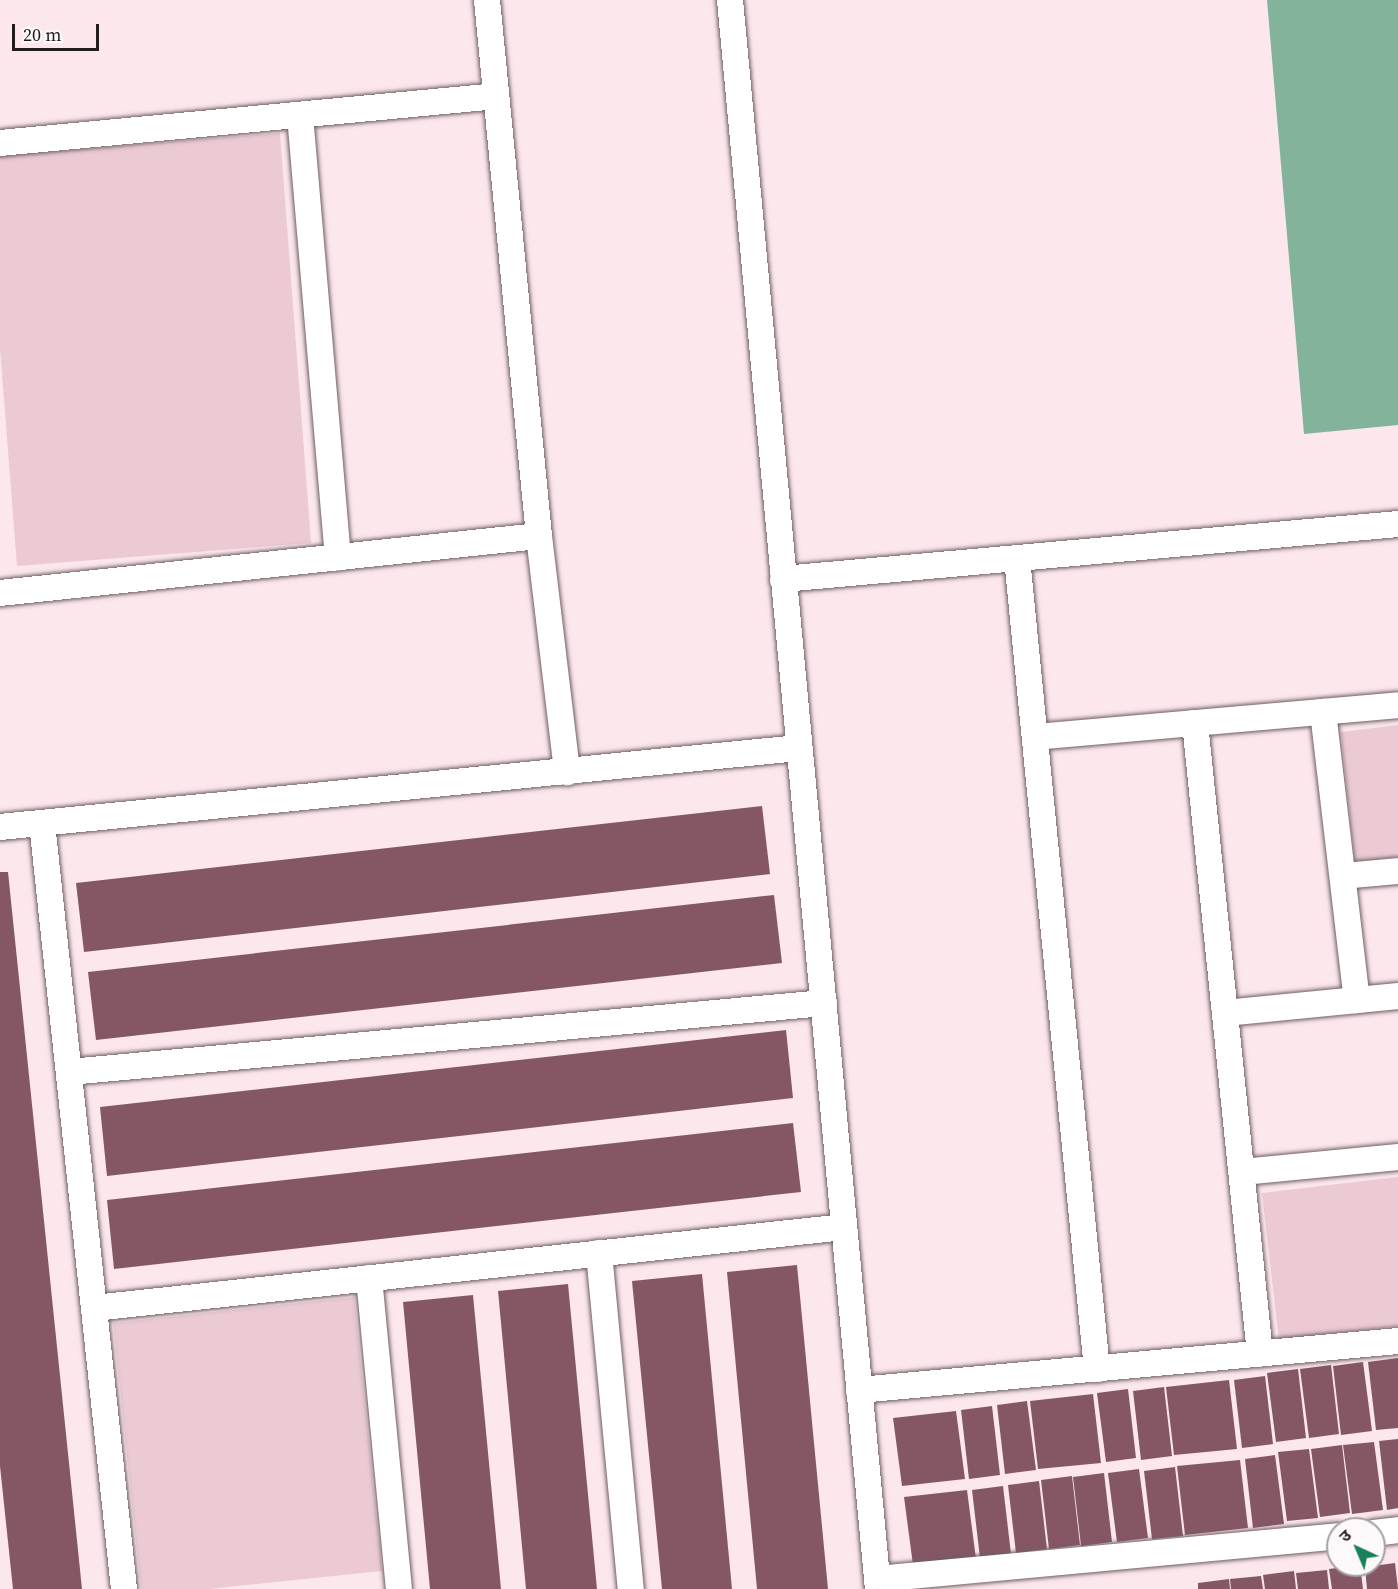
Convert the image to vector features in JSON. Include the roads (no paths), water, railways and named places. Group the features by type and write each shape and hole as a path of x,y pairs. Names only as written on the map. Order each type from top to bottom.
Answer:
{"street":[{"path":"487,0 539,536 567,772"},
{"path":"730,0 877,1584 1326,1537"},
{"path":"0,143 496,96"},
{"path":"300,115 338,557"},
{"path":"783,579 1398,524"},
{"path":"0,592 539,536"},
{"path":"1017,558 1097,1368"},
{"path":"1035,737 1398,705"},
{"path":"1323,712 1357,1000"},
{"path":"1195,723 1260,1354"},
{"path":"0,828 799,748"},
{"path":"42,823 124,1589"},
{"path":"1343,876 1398,870"},
{"path":"1225,1013 1398,996"},
{"path":"69,1072 824,1003"},
{"path":"1242,1172 1398,1157"},
{"path":"94,1308 844,1227"},
{"path":"599,1253 631,1589"},
{"path":"369,1278 399,1589"},
{"path":"859,1390 1398,1341"}]}
